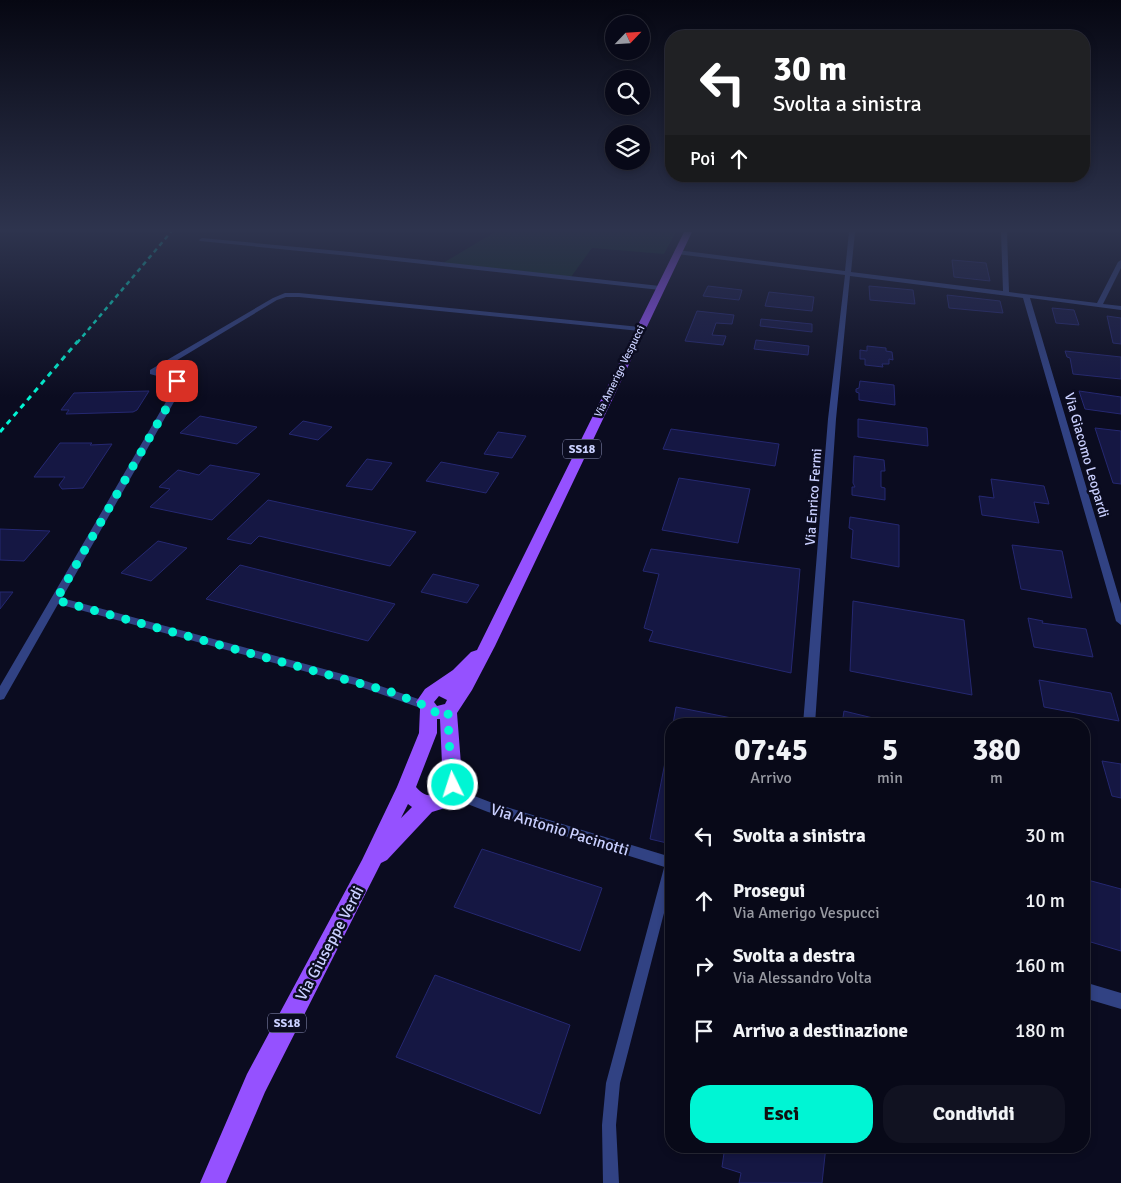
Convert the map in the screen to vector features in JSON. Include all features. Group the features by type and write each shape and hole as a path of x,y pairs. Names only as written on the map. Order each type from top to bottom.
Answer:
{"main road":[{"name":"Via Amerigo Vespucci","path":"452,704 466,686 487,646 660,288"},
{"name":"Via Amerigo Vespucci","path":"428,701 487,646"},
{"path":"428,701 446,690 452,704 449,743 454,776 451,792"},
{"name":"Via Giuseppe Verdi","path":"213,1183 256,1083 369,866 406,787 428,733 428,701"},
{"path":"406,787 415,800 426,805"},
{"name":"Via Giuseppe Verdi","path":"369,866 426,805 438,802 451,792"}],"street":[{"path":"653,287 660,288"},
{"name":"Via Enrico Fermi","path":"809,718 832,419 846,287"},
{"path":"960,287 1121,308"},
{"path":"1006,287 1006,293"},
{"path":"1099,305 1108,287"},
{"path":"0,696 178,388 177,381 163,374 153,372 218,332 285,295 640,329"},
{"name":"Via Giacomo Leopardi","path":"1026,296 1121,621"},
{"path":"56,600 428,701"},
{"name":"Via Antonio Pacinotti","path":"451,792 488,808 665,862"},
{"path":"1090,992 1121,1001"}],"lane":[{"path":"611,1183 609,1125 613,1083 665,887"}],"building":[{"path":"707,287 742,290 739,300 703,296"},
{"path":"869,287 882,287 913,290 915,304 870,300"},
{"path":"769,292 814,297 812,311 765,306"},
{"path":"947,295 1000,301 1003,313 949,308"},
{"path":"1052,308 1074,310 1079,325 1056,323"},
{"path":"697,311 734,315 732,324 716,323 712,335 726,336 723,345 685,341"},
{"path":"1107,316 1121,318 1121,344 1113,343"},
{"path":"761,319 812,324 812,332 760,326"},
{"path":"756,340 809,346 808,355 754,349"},
{"path":"867,346 886,348 886,351 892,352 893,360 889,359 889,364 882,364 883,367 865,365 865,359 860,359 860,350 867,351"},
{"path":"1065,351 1121,357 1121,379 1073,374 1070,358 1067,357"},
{"path":"860,381 894,385 895,405 859,400 859,393 856,392 856,389 859,388"},
{"path":"149,391 137,410 133,412 66,414 69,410 61,410 74,393"},
{"path":"1079,391 1121,397 1121,414 1085,409"},
{"path":"200,416 257,427 237,444 180,433"},
{"path":"858,419 927,428 928,446 858,437"},
{"path":"303,421 332,427 318,440 289,434"},
{"path":"1095,428 1121,431 1121,484 1113,483"},
{"path":"671,429 779,444 775,466 663,449"},
{"path":"498,432 526,436 512,458 484,454"},
{"path":"60,443 112,444 83,488 62,489 59,485 65,477 34,477"},
{"path":"854,456 884,460 885,471 881,471 881,487 885,488 885,500 852,495 852,487 855,487 853,483"},
{"path":"367,459 392,463 372,490 346,486"},
{"path":"441,462 499,473 486,493 426,481"},
{"path":"210,465 260,474 212,520 150,507 170,489 159,487 178,470 199,475"},
{"path":"679,478 750,489 738,543 662,530"},
{"path":"991,479 1044,486 1049,504 1034,502 1039,523 982,515 979,496 994,498"},
{"path":"268,500 416,532 390,566 259,536 251,544 227,539"},
{"path":"850,517 899,525 899,567 851,558 853,530 849,528"},
{"path":"0,529 50,531 24,561 0,560"},
{"path":"158,541 187,548 151,581 121,573"},
{"path":"1012,545 1062,551 1072,598 1021,589"},
{"path":"651,549 800,569 791,673 649,641 653,631 644,628 659,574 643,571"},
{"path":"240,565 395,604 368,641 206,599"},
{"path":"433,574 479,585 467,603 421,592"},
{"path":"0,592 13,592 0,609"},
{"path":"853,601 964,620 972,695 850,671"},
{"path":"1028,618 1043,621 1042,623 1086,629 1093,657 1034,647"},
{"path":"1039,680 1111,693 1119,721 1044,707"},
{"path":"676,707 732,718 674,718"},
{"path":"844,711 873,718 843,718"},
{"path":"1102,761 1121,764 1121,798 1112,796"},
{"path":"665,763 665,843 650,839"},
{"path":"482,849 602,888 580,951 454,907"},
{"path":"1090,881 1121,889 1121,951 1090,942"},
{"path":"435,975 570,1025 540,1114 396,1057"},
{"path":"724,1153 825,1153 822,1183 739,1183 741,1173 722,1167"}],"railway":[{"path":"77,343 124,287"},
{"path":"0,432 78,341"}],"route":[{"path":"177,381 178,388 56,600 391,692 426,706 433,712 441,713 448,711 449,743 454,776 453,785"}]}
